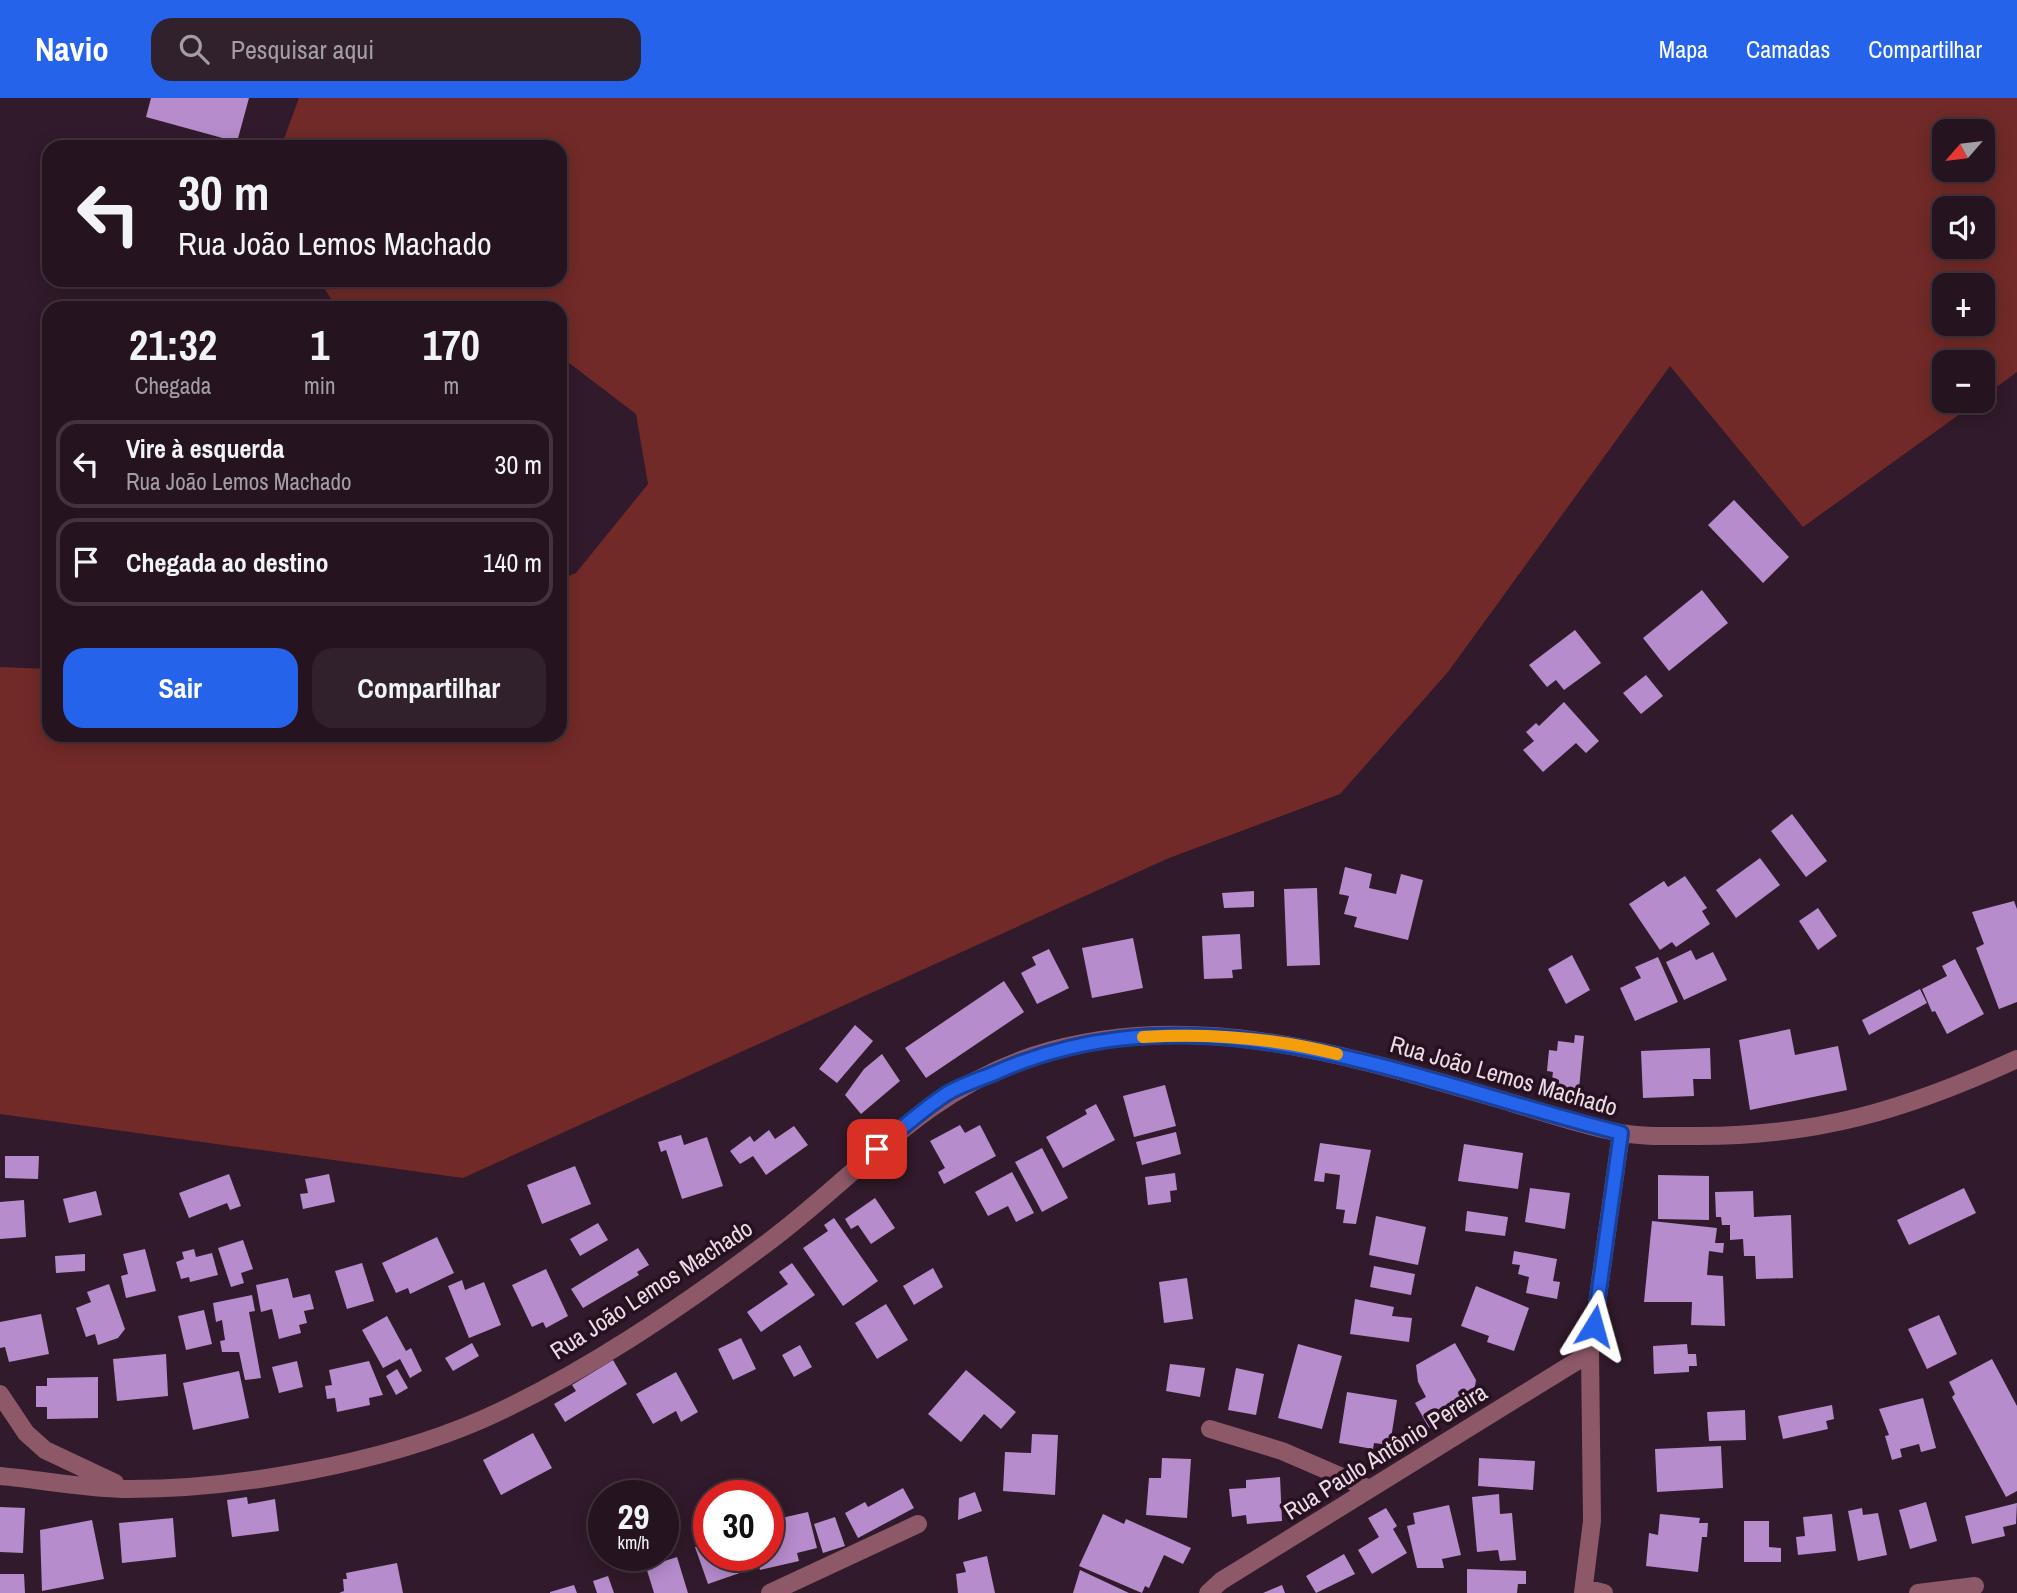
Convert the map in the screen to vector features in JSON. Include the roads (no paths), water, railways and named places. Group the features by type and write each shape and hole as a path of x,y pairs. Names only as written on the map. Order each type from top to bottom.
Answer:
{"street":[{"name":"Rua João Lemos Machado","path":"0,1476 128,1489 239,1482 334,1464 412,1443 480,1420 575,1370 688,1301 772,1240 898,1131 950,1092 1044,1054 1106,1039 1178,1034 1262,1040 1396,1069 1621,1133 1737,1136 1806,1130 1882,1113 1954,1088 2017,1059"},
{"path":"1604,1593 1583,1590 1592,1508 1590,1353 1621,1133"},
{"name":"Rua Paulo Antônio Pereira","path":"1208,1593 1221,1581 1590,1353"},
{"path":"0,1394 26,1433 45,1451 128,1489"},
{"path":"1210,1429 1282,1451 1370,1489"},
{"path":"770,1593 918,1524"},
{"path":"1918,1593 1975,1586"}]}
